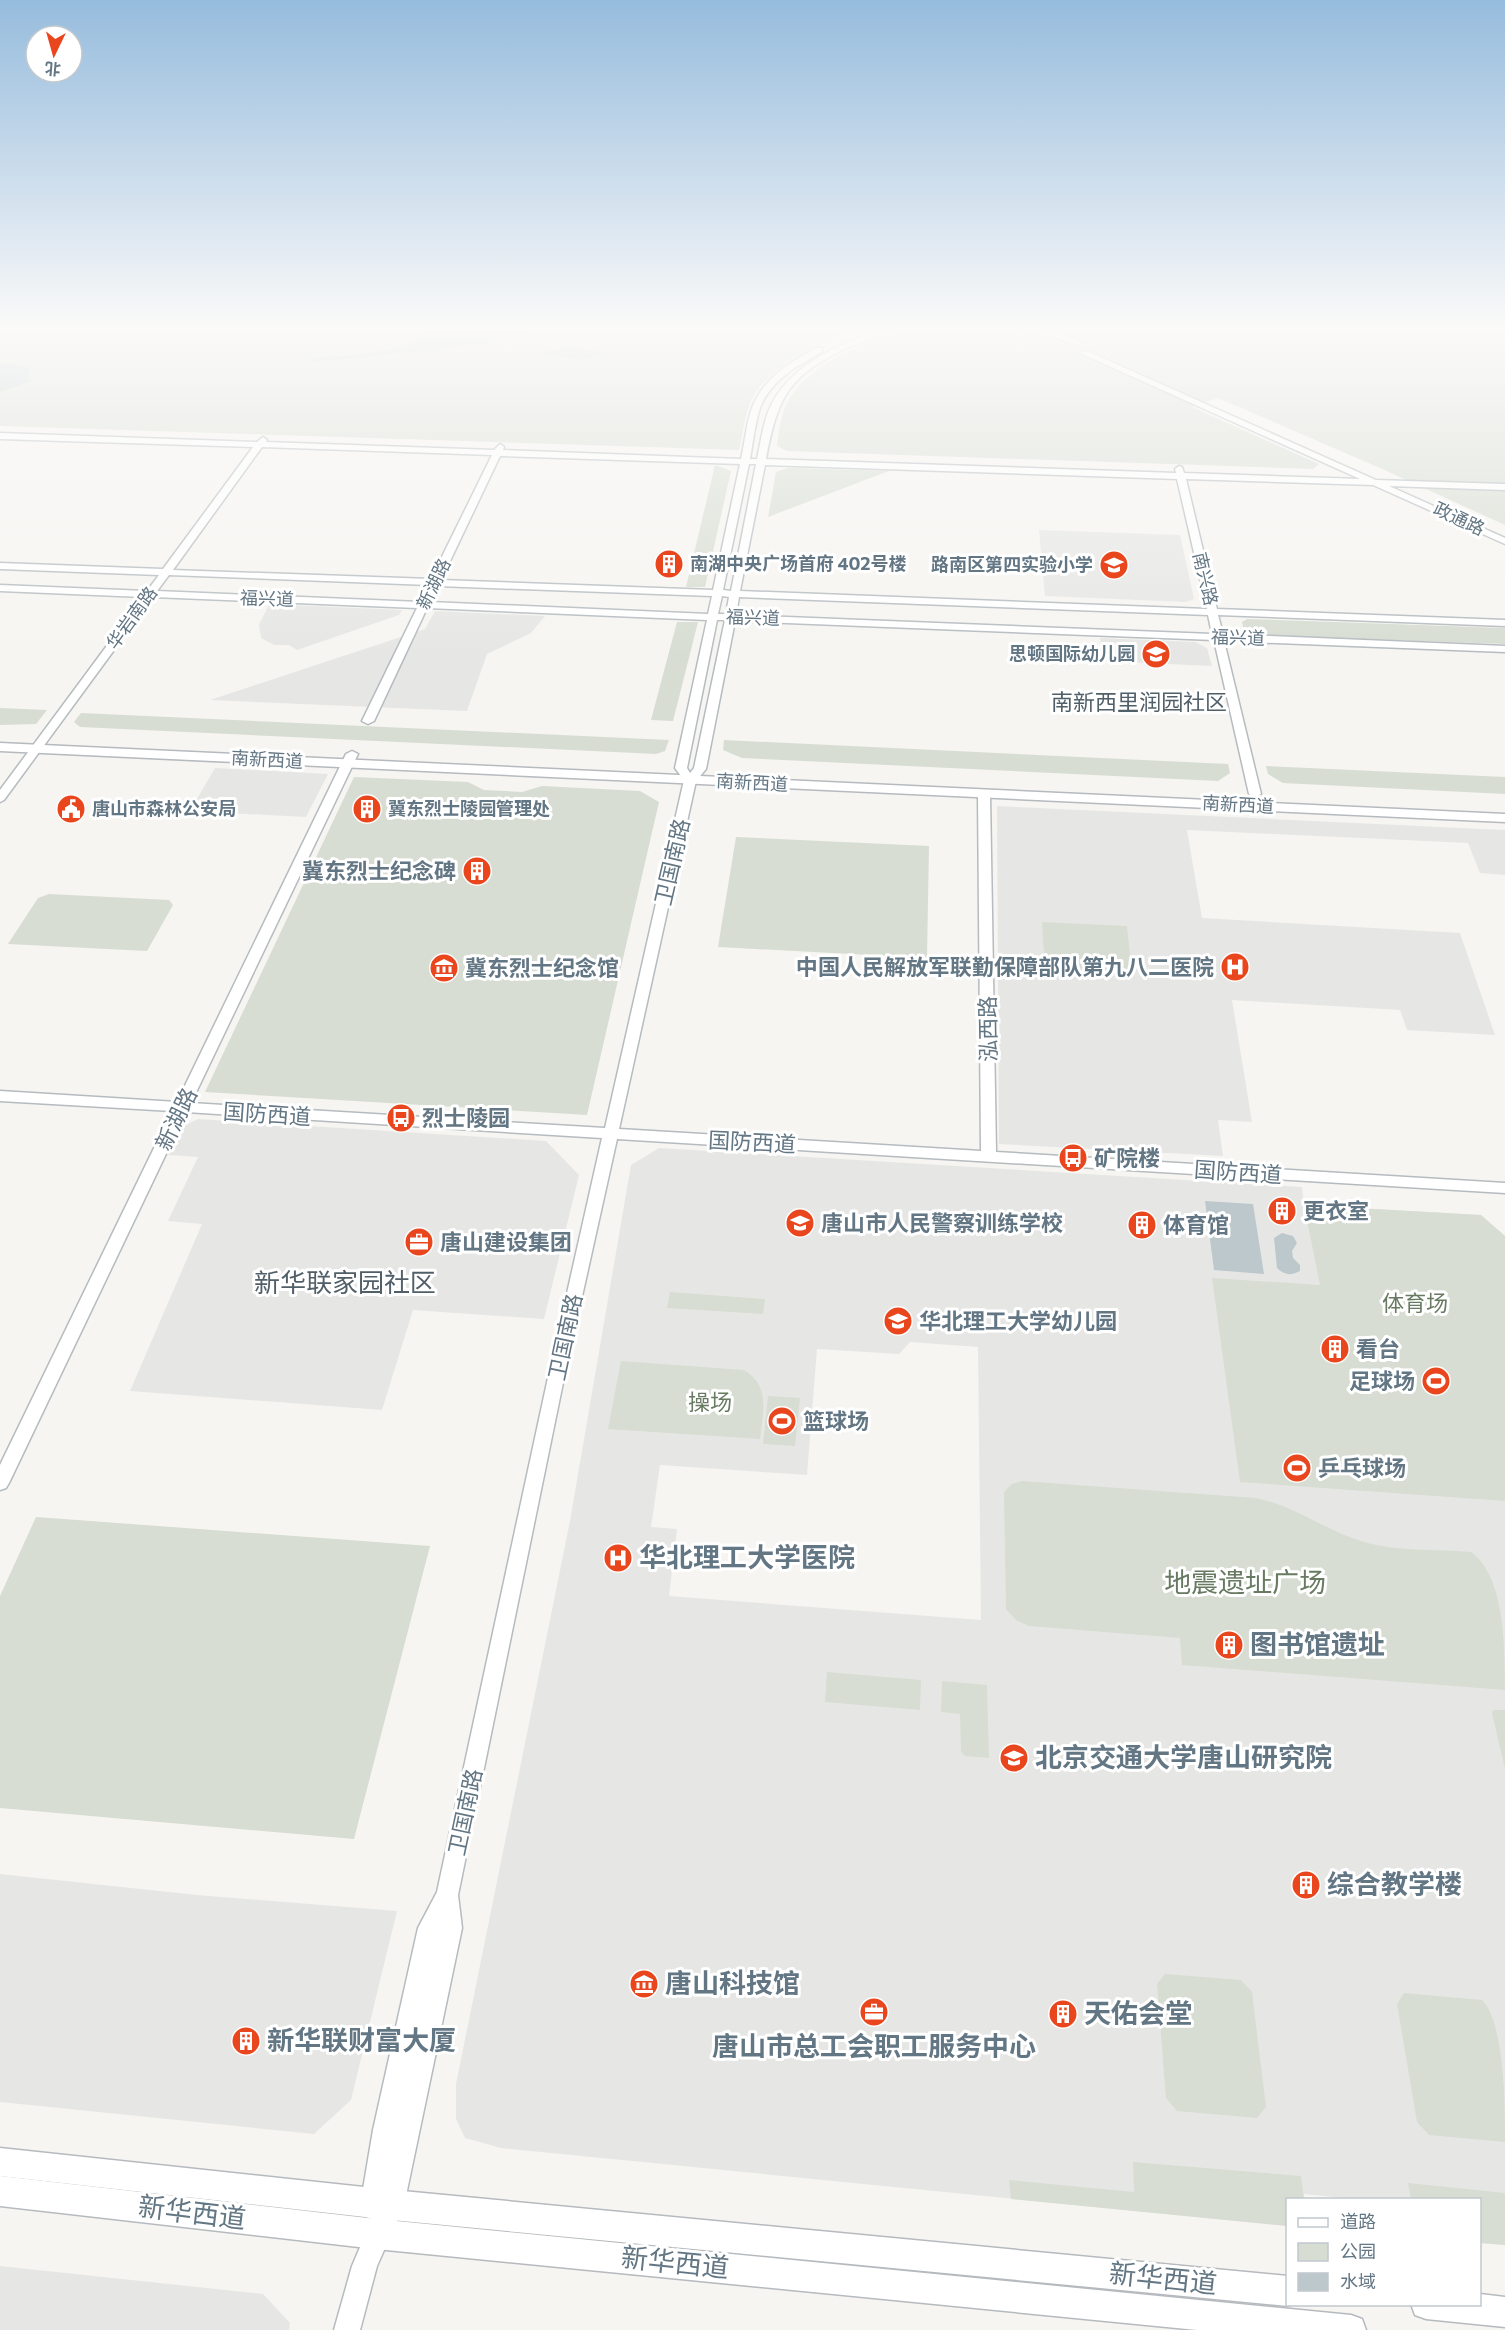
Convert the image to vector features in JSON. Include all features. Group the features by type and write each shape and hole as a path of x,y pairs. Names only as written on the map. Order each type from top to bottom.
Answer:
{"main road":[{"name":"南新西道","path":"0,738 40,744 349,759 1255,794 1505,806"},
{"name":"南新西道","path":"0,747 40,744"},
{"name":"南新西道","path":"690,772 984,794 1505,818"},
{"name":"新华西道","path":"0,2162 382,2204 1286,2291"},
{"name":"新华西道","path":"0,2191 376,2234 1351,2330"},
{"path":"1445,2306 1505,2312"}],"street":[{"path":"197,440 1382,480 1505,481"},
{"name":"卫国南路","path":"690,772 714,616 750,440"},
{"name":"卫国南路","path":"346,2330 353,2298 376,2234 451,1928 447,1895 557,1373 690,772 731,617 766,440"},
{"name":"政通路","path":"1285,440 1360,475"},
{"name":"政通路","path":"1290,440 1382,480 1505,540"},
{"name":"华岩南路","path":"0,798 262,442"},
{"name":"新湖路","path":"368,721 498,450"},
{"path":"1180,472 1360,475 1401,484 1505,487"},
{"name":"南兴路","path":"1180,472 1255,794"},
{"name":"政通路","path":"1401,484 1505,532"},
{"name":"福兴道","path":"0,566 1505,623"},
{"name":"福兴道","path":"0,588 1505,649"},
{"name":"新湖路","path":"0,1483 349,759"},
{"name":"泓西路","path":"984,794 989,1157"},
{"name":"国防西道","path":"0,1096 1505,1188"}],"shaded area":[{"name":"路南区第四实验小学","path":"1039,530 1180,535 1194,599 1186,602 1045,596"},
{"path":"269,604 402,610 399,615 297,650 289,645 274,645 261,638 259,625"},
{"path":"435,611 545,616 531,633 487,654 467,711 210,700 425,629"},
{"name":"思顿国际幼儿园","path":"1100,638 1195,642 1207,648 1212,666 1103,661"},
{"path":"215,768 328,774 306,817 190,811"},
{"name":"中国人民解放军联勤保障部队第九八二医院","path":"997,806 1505,830 1505,875 1480,873 1468,843 1187,830 1202,918 1460,933 1495,1035 1407,1030 1400,1010 1232,1000 1252,1122 1218,1120 1223,1156 999,1144"},
{"name":"唐山建设集团","path":"198,1119 546,1141 579,1175 544,1319 413,1310 382,1410 130,1391 202,1224 168,1221 198,1157 168,1155 181,1127"},
{"name":"北京交通大学唐山研究院","path":"659,1148 1302,1187 1304,1205 1481,1215 1505,1236 1505,2245 1481,2243 1481,2198 1343,2198 1304,2194 1304,2198 1286,2198 1286,2226 501,2148 465,2138 456,2119 456,2084 570,1521 631,1165","holes":["910,1342 978,1347 981,1620 669,1596 677,1529 651,1527 660,1465 807,1475 817,1349 899,1354"]},
{"path":"0,1874 197,1895 397,1911 351,2100 314,2134 0,2102"},
{"path":"0,2266 263,2294 290,2323 289,2330 0,2330"}],"green space":[{"path":"423,440 741,440 739,450"},
{"path":"778,440 1265,440 1319,464 1313,469 787,451 777,446"},
{"path":"1315,440 1505,440 1505,525"},
{"path":"715,465 731,471 705,587 686,587"},
{"path":"788,468 889,471 768,517 776,472"},
{"path":"1247,619 1505,628 1505,644 1252,635 1244,631 1242,622"},
{"path":"677,622 698,622 673,721 651,720"},
{"path":"0,708 47,710 36,724 0,725"},
{"path":"81,713 669,740 665,751 656,754 80,727 74,722"},
{"path":"724,740 1228,764 1230,773 1218,781 742,758 723,750"},
{"path":"1266,766 1505,777 1505,794 1283,783 1268,774"},
{"path":"354,777 468,782 484,790 522,792 542,786 640,791 659,802 587,1115 205,1092"},
{"path":"736,837 929,846 927,958 718,947"},
{"path":"49,894 169,900 173,905 147,951 8,944 38,898"},
{"path":"1042,922 1127,926 1132,973 1045,969"},
{"name":"体育场","path":"1304,1205 1481,1215 1505,1236 1505,1501 1240,1482 1212,1278 1320,1285"},
{"path":"670,1292 765,1299 763,1314 667,1308"},
{"name":"操场","path":"621,1361 744,1370 753,1377 762,1392 760,1439 608,1429"},
{"name":"篮球场","path":"768,1396 800,1398 795,1446 763,1444"},
{"name":"地震遗址广场","path":"1022,1481 1256,1498 1269,1501 1342,1534 1369,1543 1397,1548 1471,1552 1482,1563 1497,1595 1503,1634 1505,1690 1182,1665 1180,1638 1029,1626 1016,1620 1006,1609 1004,1492 1012,1484"},
{"path":"36,1517 430,1546 354,1839 0,1808 0,1596"},
{"path":"827,1672 921,1680 920,1710 825,1702"},
{"path":"942,1681 987,1685 989,1758 965,1756 961,1751 960,1714 941,1712"},
{"path":"1493,1710 1505,1710 1505,1769 1492,1713"},
{"path":"1165,1974 1241,1980 1252,1992 1266,2107 1257,2118 1177,2111 1166,2098 1157,1984"},
{"path":"1404,1993 1482,2000 1490,2011 1502,2066 1505,2142 1429,2135 1417,2122 1397,2004"},
{"path":"1133,2162 1301,2176 1304,2198 1286,2198 1286,2226 1011,2199 1009,2180 1134,2192"},
{"path":"1408,2183 1505,2193 1505,2245 1481,2243 1481,2198 1411,2198"}],"water":[{"path":"1205,1201 1253,1204 1264,1274 1214,1270"},
{"path":"1282,1233 1293,1236 1297,1243 1292,1251 1293,1258 1300,1265 1300,1271 1294,1274 1282,1272 1277,1268 1274,1238"}],"place":[{"name":"南湖中央广场首府 402号楼","path":"669,564"},
{"name":"路南区第四实验小学","path":"1114,565"},
{"name":"思顿国际幼儿园","path":"1156,654"},
{"name":"唐山市森林公安局","path":"71,809"},
{"name":"冀东烈士陵园管理处","path":"367,809"},
{"name":"冀东烈士纪念碑","path":"477,871"},
{"name":"中国人民解放军联勤保障部队第九八二医院","path":"1235,967"},
{"name":"冀东烈士纪念馆","path":"444,968"},
{"name":"烈士陵园","path":"401,1118"},
{"name":"矿院楼","path":"1073,1158"},
{"name":"更衣室","path":"1282,1211"},
{"name":"唐山市人民警察训练学校","path":"800,1223"},
{"name":"体育馆","path":"1142,1225"},
{"name":"唐山建设集团","path":"419,1242"},
{"name":"华北理工大学幼儿园","path":"898,1321"},
{"name":"看台","path":"1335,1349"},
{"name":"足球场","path":"1436,1381"},
{"name":"篮球场","path":"782,1421"},
{"name":"乒乓球场","path":"1297,1468"},
{"name":"华北理工大学医院","path":"618,1558"},
{"name":"图书馆遗址","path":"1229,1645"},
{"name":"北京交通大学唐山研究院","path":"1014,1758"},
{"name":"综合教学楼","path":"1306,1885"},
{"name":"唐山科技馆","path":"644,1984"},
{"name":"唐山市总工会职工服务中心","path":"874,2012"},
{"name":"天佑会堂","path":"1063,2014"},
{"name":"新华联财富大厦","path":"246,2041"}],"district":[{"name":"南新西里润园社区","path":"1139,702"},
{"name":"新华联家园社区","path":"345,1283"}]}
